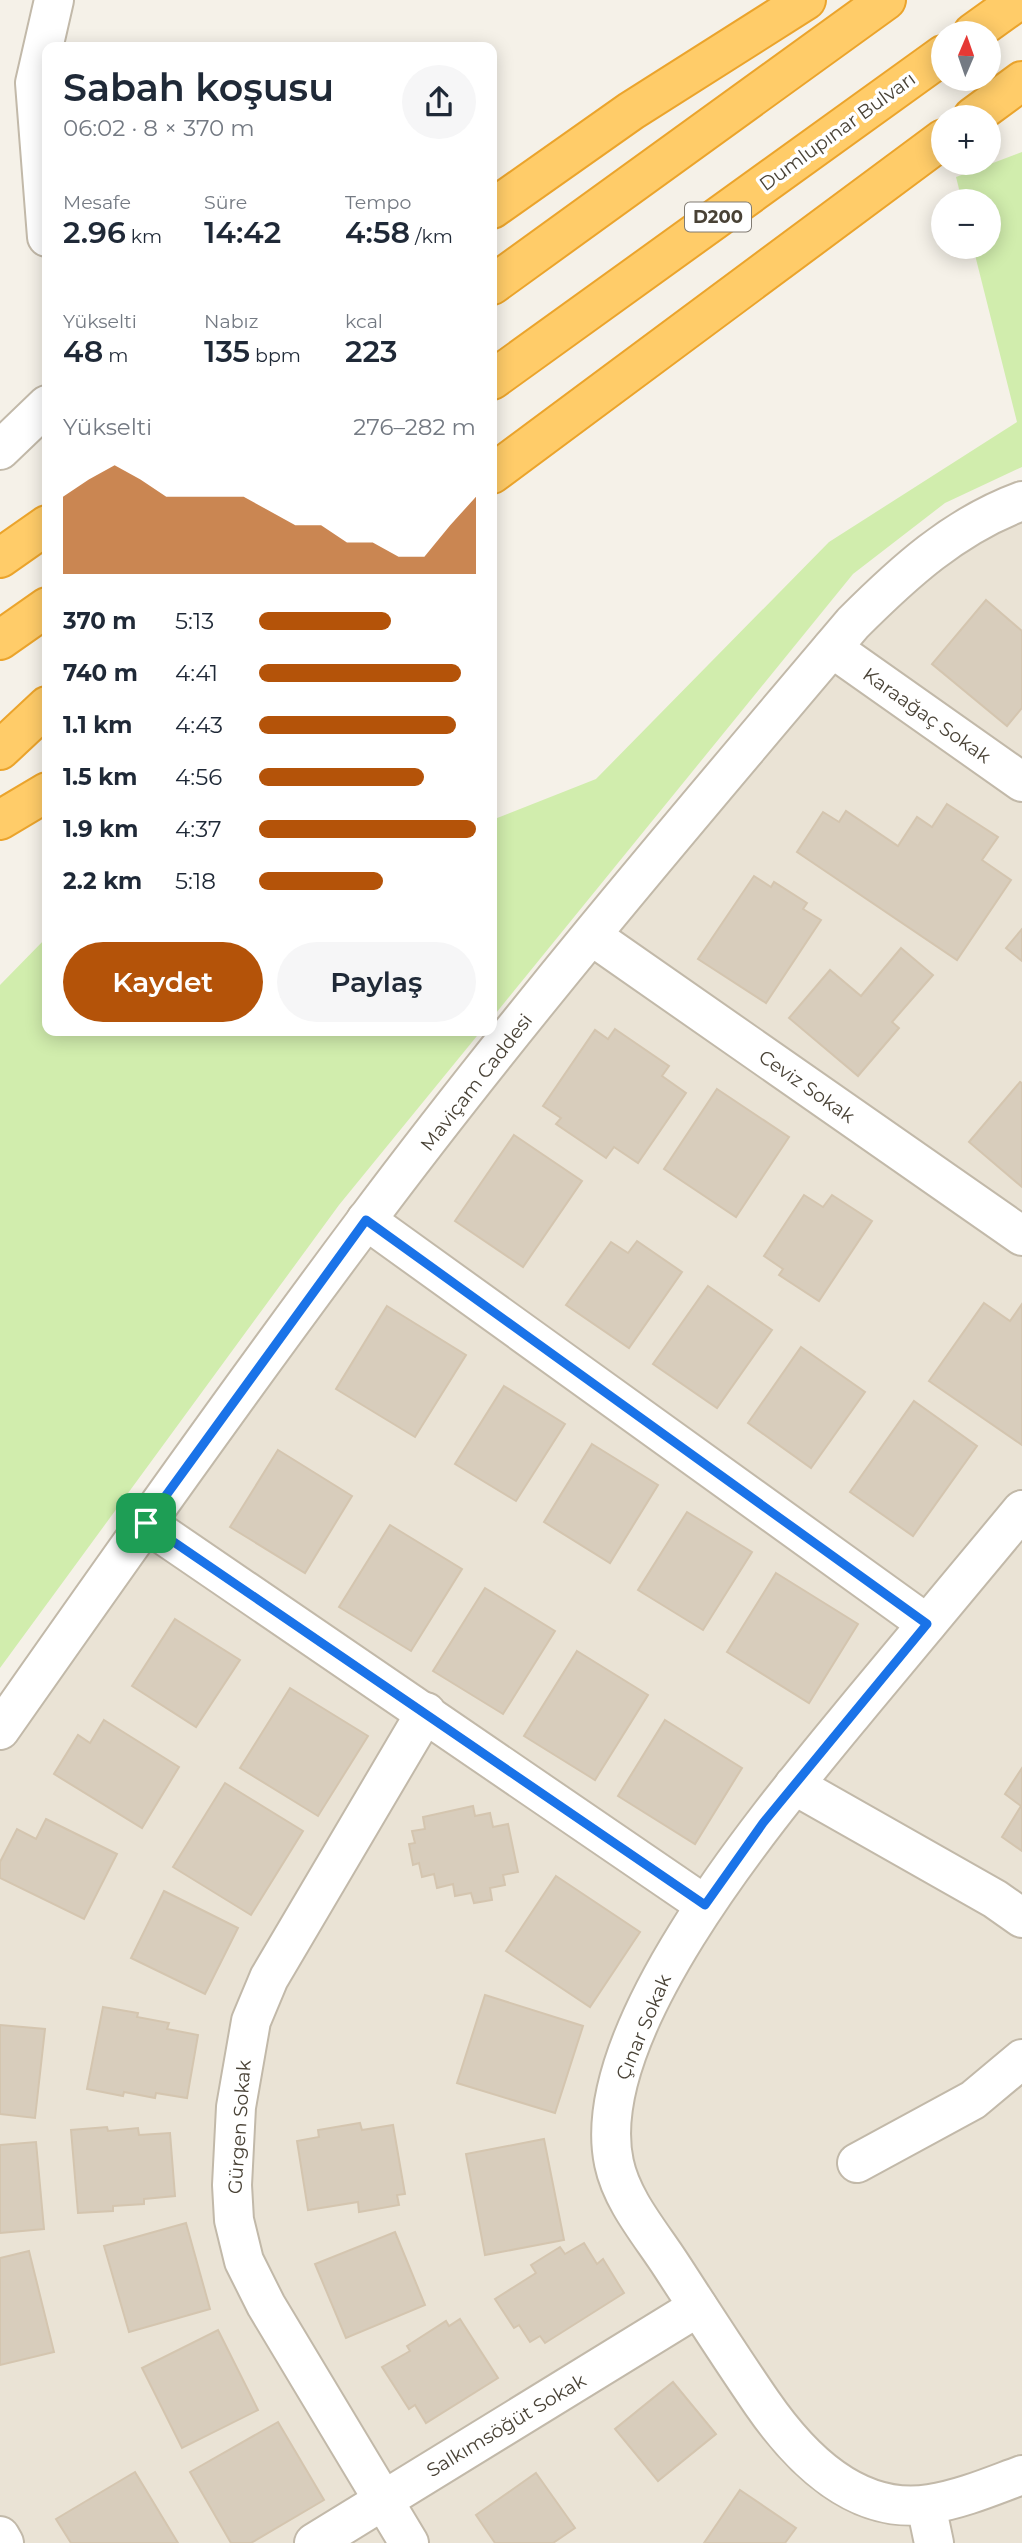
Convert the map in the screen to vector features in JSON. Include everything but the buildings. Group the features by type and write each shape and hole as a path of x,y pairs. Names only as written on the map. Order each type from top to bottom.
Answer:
{"highway":[{"path":"497,205 631,111 806,0"},
{"path":"497,281 886,0"},
{"path":"990,21 1019,0"},
{"name":"Dumlupınar Bulvarı","path":"497,376 931,64"},
{"path":"989,105 1022,81"},
{"path":"497,470 931,148"},
{"path":"0,558 42,528"},
{"path":"0,750 42,711"},
{"path":"0,820 42,795"}],"street":[{"path":"44,42 54,0"},
{"path":"42,52 35,83 42,173"},
{"path":"0,450 42,410"},
{"name":"Maviçam Caddesi","path":"0,1730 366,1220 592,936 832,648 878,598 932,551 983,517 1022,501"},
{"name":"Karaağaç Sokak","path":"832,648 1022,782"},
{"name":"Ceviz Sokak","path":"592,936 1022,1236"},
{"path":"366,1220 927,1624"},
{"name":"Çınar Sokak","path":"1022,1510 794,1784 705,1905 655,1992 633,2042 618,2084 612,2136 614,2165 621,2184 698,2307 784,2434 824,2474 849,2490 872,2499 926,2505 973,2493 1022,2475"},
{"path":"146,1523 705,1905"},
{"name":"Gürgen Sokak","path":"409,2543 265,2305 244,2261 234,2220 233,2148 241,2065 251,2021 269,1978 426,1712"},
{"path":"794,1784 995,1899 1022,1918"},
{"path":"857,2163 973,2100 1022,2060"},
{"name":"Salkımsöğüt Sokak","path":"314,2543 698,2307"},
{"path":"926,2505 934,2543"},
{"path":"0,2536 4,2543"}],"shaded area":[{"path":"1022,501 1022,2543 4,2543 0,2536 0,1730 146,1523 853,623"}],"green space":[{"path":"1022,152 1022,467 945,503 853,574 497,1012 497,818 596,779 829,542 1017,422 976,259 1001,259 1001,189 959,189 956,177 1001,175 1001,160"},
{"path":"42,942 42,1036 477,1036 339,1205 0,1668 0,985"}],"route":[{"path":"366,1220 927,1624 763,1823 705,1905 146,1523 366,1220"}]}
